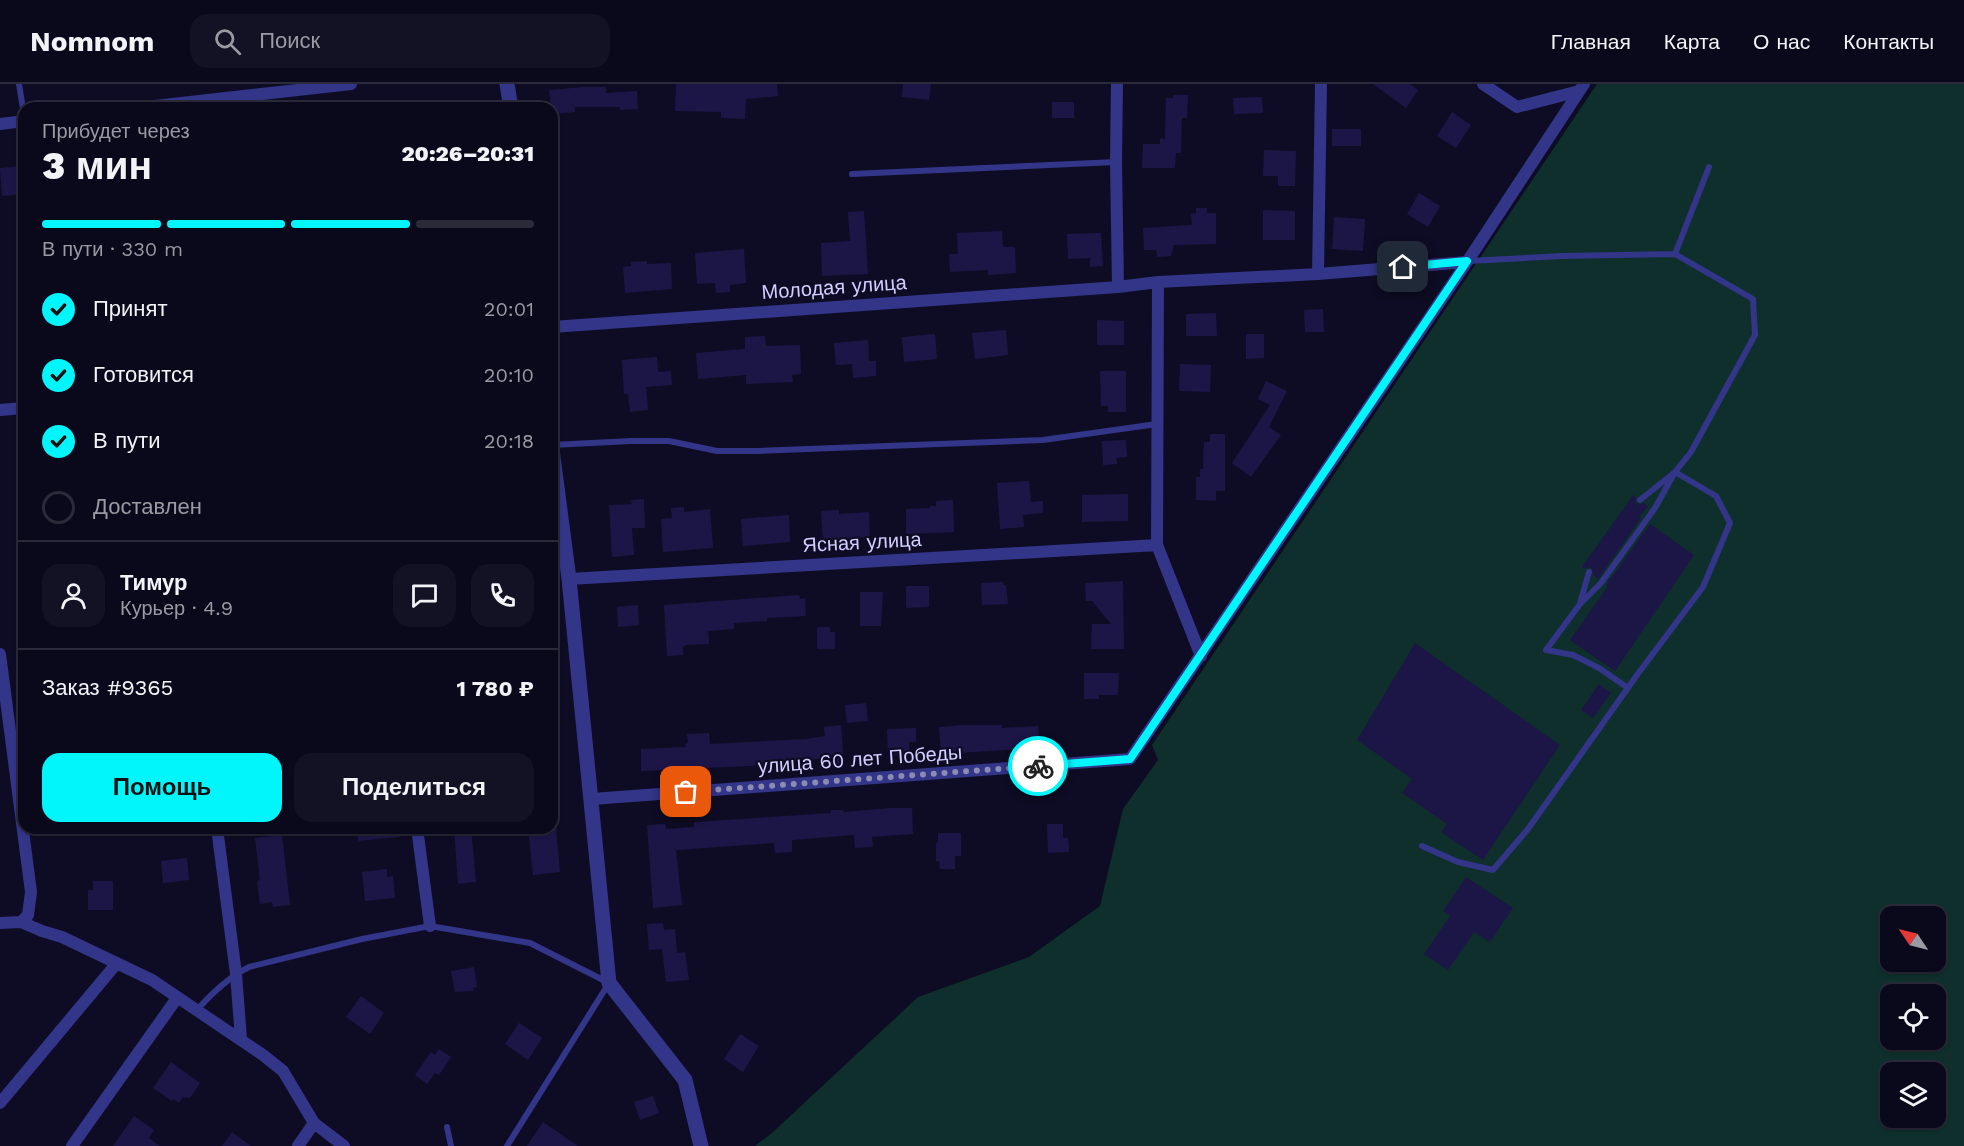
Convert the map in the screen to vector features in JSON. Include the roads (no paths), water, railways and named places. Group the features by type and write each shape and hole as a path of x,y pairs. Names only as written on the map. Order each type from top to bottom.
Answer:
{"street":[{"path":"190,102 351,84"},
{"path":"507,84 510,102"},
{"path":"1117,84 1118,287"},
{"path":"1318,274 1321,84"},
{"path":"1483,84 1517,107 1582,88"},
{"path":"1201,656 1582,88"},
{"path":"0,124 18,122"},
{"name":"Молодая улица","path":"558,327 1118,287 1158,282 1318,274 1467,261"},
{"path":"1158,282 1156,545 1201,656"},
{"path":"0,410 18,408"},
{"path":"558,495 592,799 609,983 685,1080 701,1146"},
{"name":"Ясная улица","path":"569,579 1156,545"},
{"path":"0,654 18,792"},
{"name":"улица 60 лет Победы","path":"592,799 1130,759 1201,656"},
{"path":"21,922 28,915 31,892 23,834"},
{"path":"218,834 236,974 241,1039"},
{"path":"418,834 430,926"},
{"path":"0,924 21,922 62,936 152,980 241,1039 283,1071 314,1123 344,1146"},
{"path":"0,1103 117,963"},
{"path":"72,1146 177,998"},
{"path":"298,1146 314,1123"}],"lane":[{"path":"19,84 22,102"},
{"path":"852,174 1116,162"},
{"path":"1675,254 1709,167"},
{"path":"1467,261 1562,256 1675,254 1753,299 1755,335 1691,452 1675,472 1655,508 1601,583 1580,604 1546,650 1573,655 1599,668 1628,688"},
{"path":"558,445 660,441 717,450 758,451 1042,440 1157,424"},
{"path":"1640,500 1675,472"},
{"path":"1422,846 1458,862 1493,870 1528,829 1703,586 1730,523 1716,496 1675,472"},
{"path":"1580,604 1589,572"},
{"path":"196,1010 236,974 249,967 362,939 430,926 530,944 609,983 507,1146"},
{"path":"447,1127 451,1146"}]}
